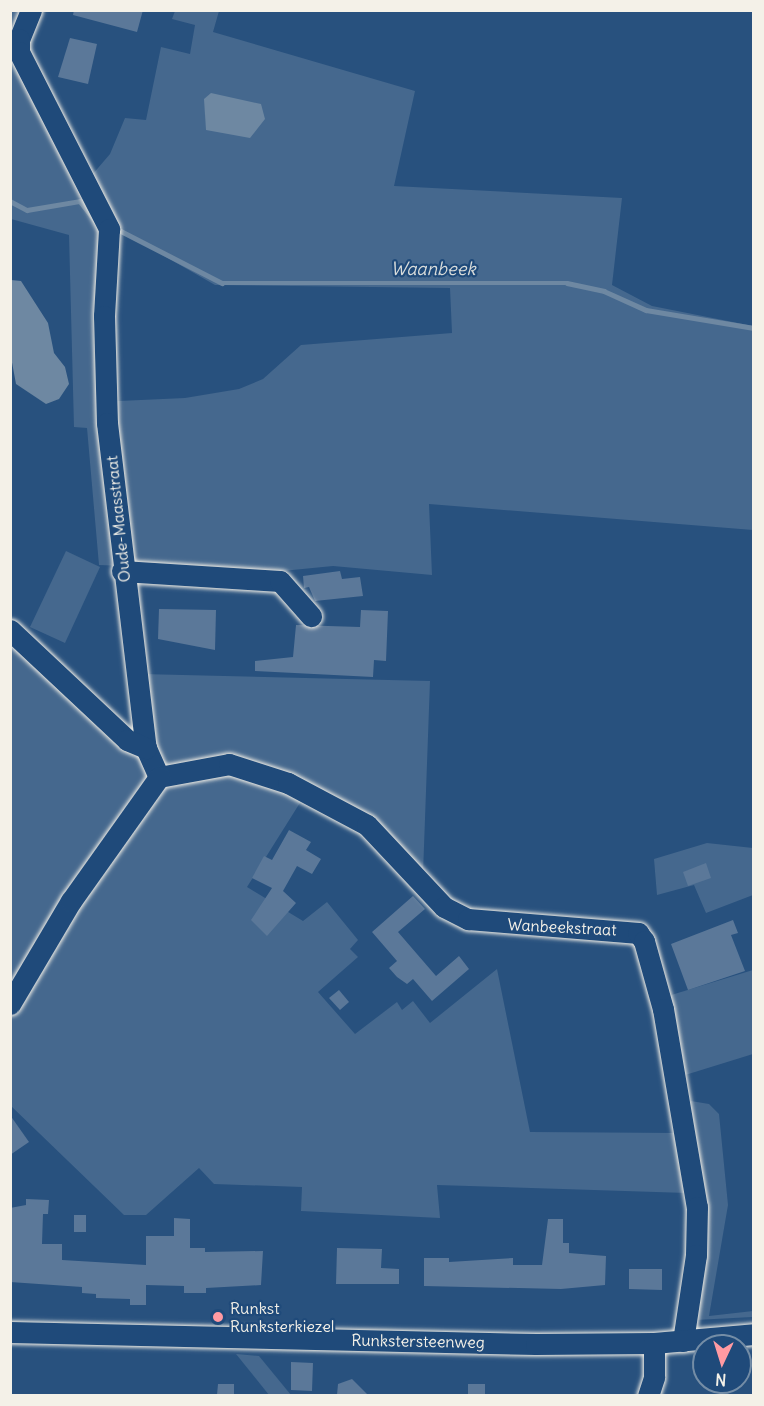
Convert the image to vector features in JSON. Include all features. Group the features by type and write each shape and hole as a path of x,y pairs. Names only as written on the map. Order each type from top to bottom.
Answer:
{"street":[{"name":"Oude-Maasstraat","path":"31,10 15,46 109,229 104,316 107,423 122,571 146,748 159,777"},
{"path":"122,571 280,581 311,616"},
{"path":"10,630 128,740 146,748"},
{"name":"Wanbeekstraat","path":"159,777 229,764 297,787 367,825 444,907 468,919 638,933 663,1009 697,1207 696,1255 683,1341"},
{"path":"10,1004 71,901 159,777"},
{"name":"Runkstersteenweg","path":"10,1332 654,1343 753,1334"},
{"path":"648,1395 654,1377 654,1343"}],"shaded area":[{"path":"10,11 22,11 16,24 104,233 92,317 97,402 185,398 239,389 263,379 301,345 452,333 450,288 215,285 117,229 92,175 110,154 125,118 146,120 161,47 190,54 195,25 172,19 175,11 219,11 213,32 415,91 394,186 622,198 612,285 652,306 753,326 753,530 429,504 432,575 333,566 272,572 99,565 87,428 74,427 69,235 11,219"},
{"path":"211,93 261,104 265,119 250,138 206,130 204,99"},
{"path":"11,280 21,281 48,323 54,353 65,367 69,384 59,399 46,404 16,384 11,357"},
{"path":"66,551 100,567 65,643 30,627"},
{"path":"10,635 138,740 141,674 430,681 423,874 376,824 221,757 154,769 242,773 303,798 247,887 303,921 327,902 358,940 350,949 358,957 318,992 355,1034 397,1002 402,1010 413,1001 430,1023 497,969 530,1132 677,1133 687,1193 437,1185 440,1218 301,1211 302,1187 214,1184 199,1168 146,1215 124,1215 11,1106"},
{"path":"707,843 753,848 753,895 706,913 694,885 657,895 654,859"},
{"path":"753,970 753,1054 682,1076 668,996"},
{"path":"691,1101 709,1104 719,1114 728,1205 709,1316 753,1311 753,1317 695,1320 687,1112"},
{"path":"236,1354 259,1356 291,1395 269,1395"}],"building":[{"path":"74,10 143,10 137,32 73,15"},
{"path":"70,38 97,44 88,84 58,77"},
{"path":"340,571 342,579 360,577 363,596 315,601 309,587 304,588 303,576"},
{"path":"159,609 216,610 215,650 158,639"},
{"path":"361,610 388,611 386,661 374,660 373,677 255,671 255,661 293,657 296,625 360,627"},
{"path":"289,830 311,842 306,850 321,859 312,874 297,866 283,891 296,903 267,936 251,920 272,888 252,878 264,856 272,860"},
{"path":"706,863 711,878 688,886 683,872"},
{"path":"413,896 425,909 398,932 436,976 459,956 469,969 432,1001 413,979 407,984 389,968 397,961 372,932"},
{"path":"733,920 738,933 731,935 745,971 688,990 671,944"},
{"path":"339,990 349,1002 340,1010 329,998"},
{"path":"10,1115 29,1142 10,1155"},
{"path":"26,1199 49,1200 48,1214 43,1214 42,1244 62,1244 62,1260 146,1265 146,1236 174,1236 174,1218 190,1219 190,1248 205,1248 205,1252 263,1251 261,1285 206,1288 206,1293 184,1293 184,1286 146,1285 146,1305 130,1305 130,1299 96,1298 96,1294 82,1293 82,1287 10,1282 10,1208 26,1205"},
{"path":"74,1215 86,1215 86,1232 74,1232"},
{"path":"548,1219 563,1219 563,1243 569,1243 569,1253 606,1256 605,1285 561,1289 424,1286 424,1258 449,1258 449,1262 513,1258 513,1265 542,1265"},
{"path":"337,1248 382,1249 381,1268 399,1269 399,1284 336,1284"},
{"path":"629,1269 662,1269 662,1290 629,1289"},
{"path":"291,1362 313,1363 312,1391 291,1390"},
{"path":"352,1379 368,1395 337,1395 338,1384"},
{"path":"218,1384 234,1384 234,1395 217,1395"},
{"path":"468,1384 485,1384 485,1395 468,1395"}],"waterway":[{"name":"Waanbeek","path":"10,201 27,210 80,201 99,225"},
{"name":"Waanbeek","path":"119,230 222,283 567,283 604,291 646,310 754,328"}],"place":[{"name":"Runkst Runksterkiezel","path":"218,1317"}]}
